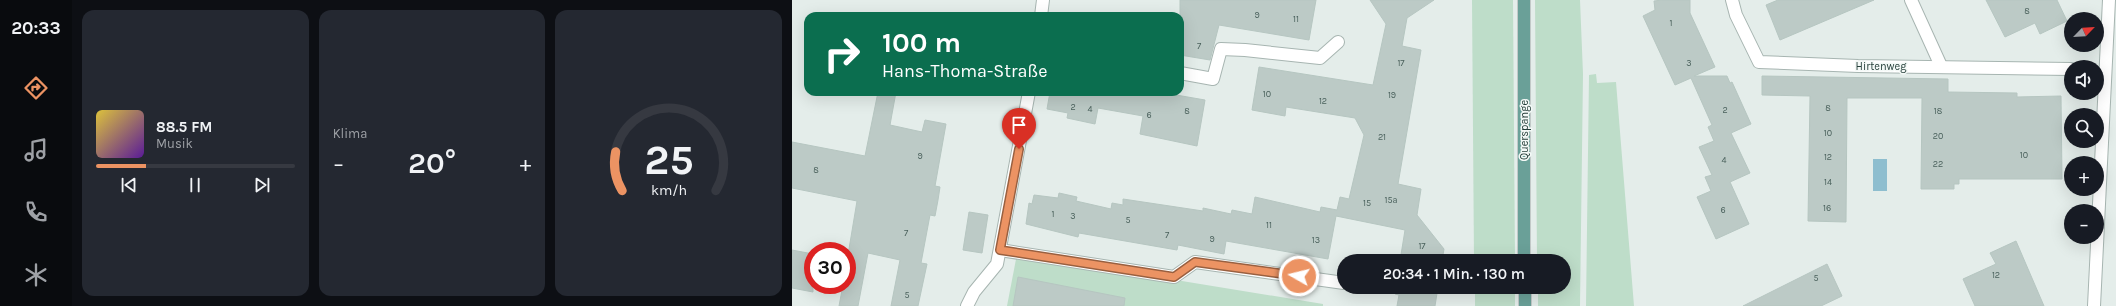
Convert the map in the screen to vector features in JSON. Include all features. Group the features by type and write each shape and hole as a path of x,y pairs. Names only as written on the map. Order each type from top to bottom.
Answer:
{"main road":[{"name":"Querspange","path":"1524,0 1524,254"},
{"path":"1525,294 1525,306"}],"street":[{"path":"1042,12 1043,0"},
{"name":"Hirtenweg","path":"1732,0 1736,15 1759,62 1858,66 2064,68"},
{"path":"1911,0 1941,66"},
{"path":"2094,306 2109,0"},
{"path":"1184,73 1213,79 1221,49 1320,58 1338,42"},
{"path":"968,306 974,292 997,264 1028,96"},
{"path":"1000,250 1174,277 1195,262 1337,282"}],"green space":[{"path":"1472,0 1513,0 1515,254 1474,254"},
{"path":"1535,0 1580,0 1583,74 1580,306 1538,306 1538,294 1571,294 1571,254 1537,254"},
{"path":"1596,74 1597,83 1616,82 1634,306 1586,306 1589,75"},
{"path":"1017,254 1323,304 1323,306 1007,306"},
{"path":"1475,294 1515,294 1515,306 1475,306"}],"water":[{"path":"1873,159 1887,159 1887,191 1873,191"}],"building":[{"path":"1180,0 1316,0 1309,40 1219,25 1210,60 1184,56 1184,12 1180,12"},
{"path":"1370,0 1434,0 1407,18 1402,46 1421,50 1398,184 1421,189 1417,215 1444,249 1443,254 1401,254 1405,230 1336,216 1328,259 1226,241 1224,254 1178,245 1177,250 1079,233 1078,237 1026,224 1029,203 1032,204 1034,195 1058,198 1059,193 1077,197 1076,201 1111,209 1112,203 1123,205 1123,199 1203,211 1203,208 1231,214 1232,210 1252,214 1255,197 1320,212 1321,207 1337,210 1340,197 1349,199 1364,135 1355,118 1286,107 1285,116 1252,110 1259,67 1373,85 1386,24"},
{"path":"1690,0 1690,13 1715,67 1694,76 1727,76 1730,83 1732,82 1751,124 1731,133 1750,173 1730,182 1749,224 1716,239 1697,197 1711,191 1705,177 1712,175 1699,147 1714,141 1708,127 1712,125 1691,78 1675,85 1643,16 1655,10 1654,1"},
{"path":"1778,0 1874,0 1780,40 1766,5"},
{"path":"1986,0 2057,0 2064,15 2064,22 2040,34 2035,23 2005,37"},
{"path":"1762,76 1948,79 1948,92 2017,93 2017,97 2061,96 2062,179 1959,179 1959,184 1954,184 1954,189 1921,189 1922,98 1847,98 1846,222 1808,221 1810,96 1762,95"},
{"path":"877,96 895,96 890,125 922,132 925,120 946,124 935,186 940,187 938,200 935,216 930,215 921,263 927,264 918,306 891,306 900,260 868,253 858,306 839,306 841,294 856,294 856,242 850,242 857,201 792,188 792,142 865,156"},
{"path":"1049,96 1182,96 1205,100 1197,146 1140,134 1143,116 1098,108 1095,124 1067,118 1068,113 1047,109"},
{"path":"969,212 988,215 982,253 963,250"},
{"path":"2016,241 2044,306 1975,306 1963,279 1996,264 1990,253"},
{"path":"792,250 804,252 804,290 792,288"},
{"path":"1827,264 1842,296 1821,306 1743,306"},
{"path":"1018,277 1125,298 1124,306 1013,306"},
{"path":"1395,294 1437,294 1435,306 1397,306 1399,295"}],"route":[{"path":"1019,149 1000,250 1174,277 1195,262 1299,276"}]}
